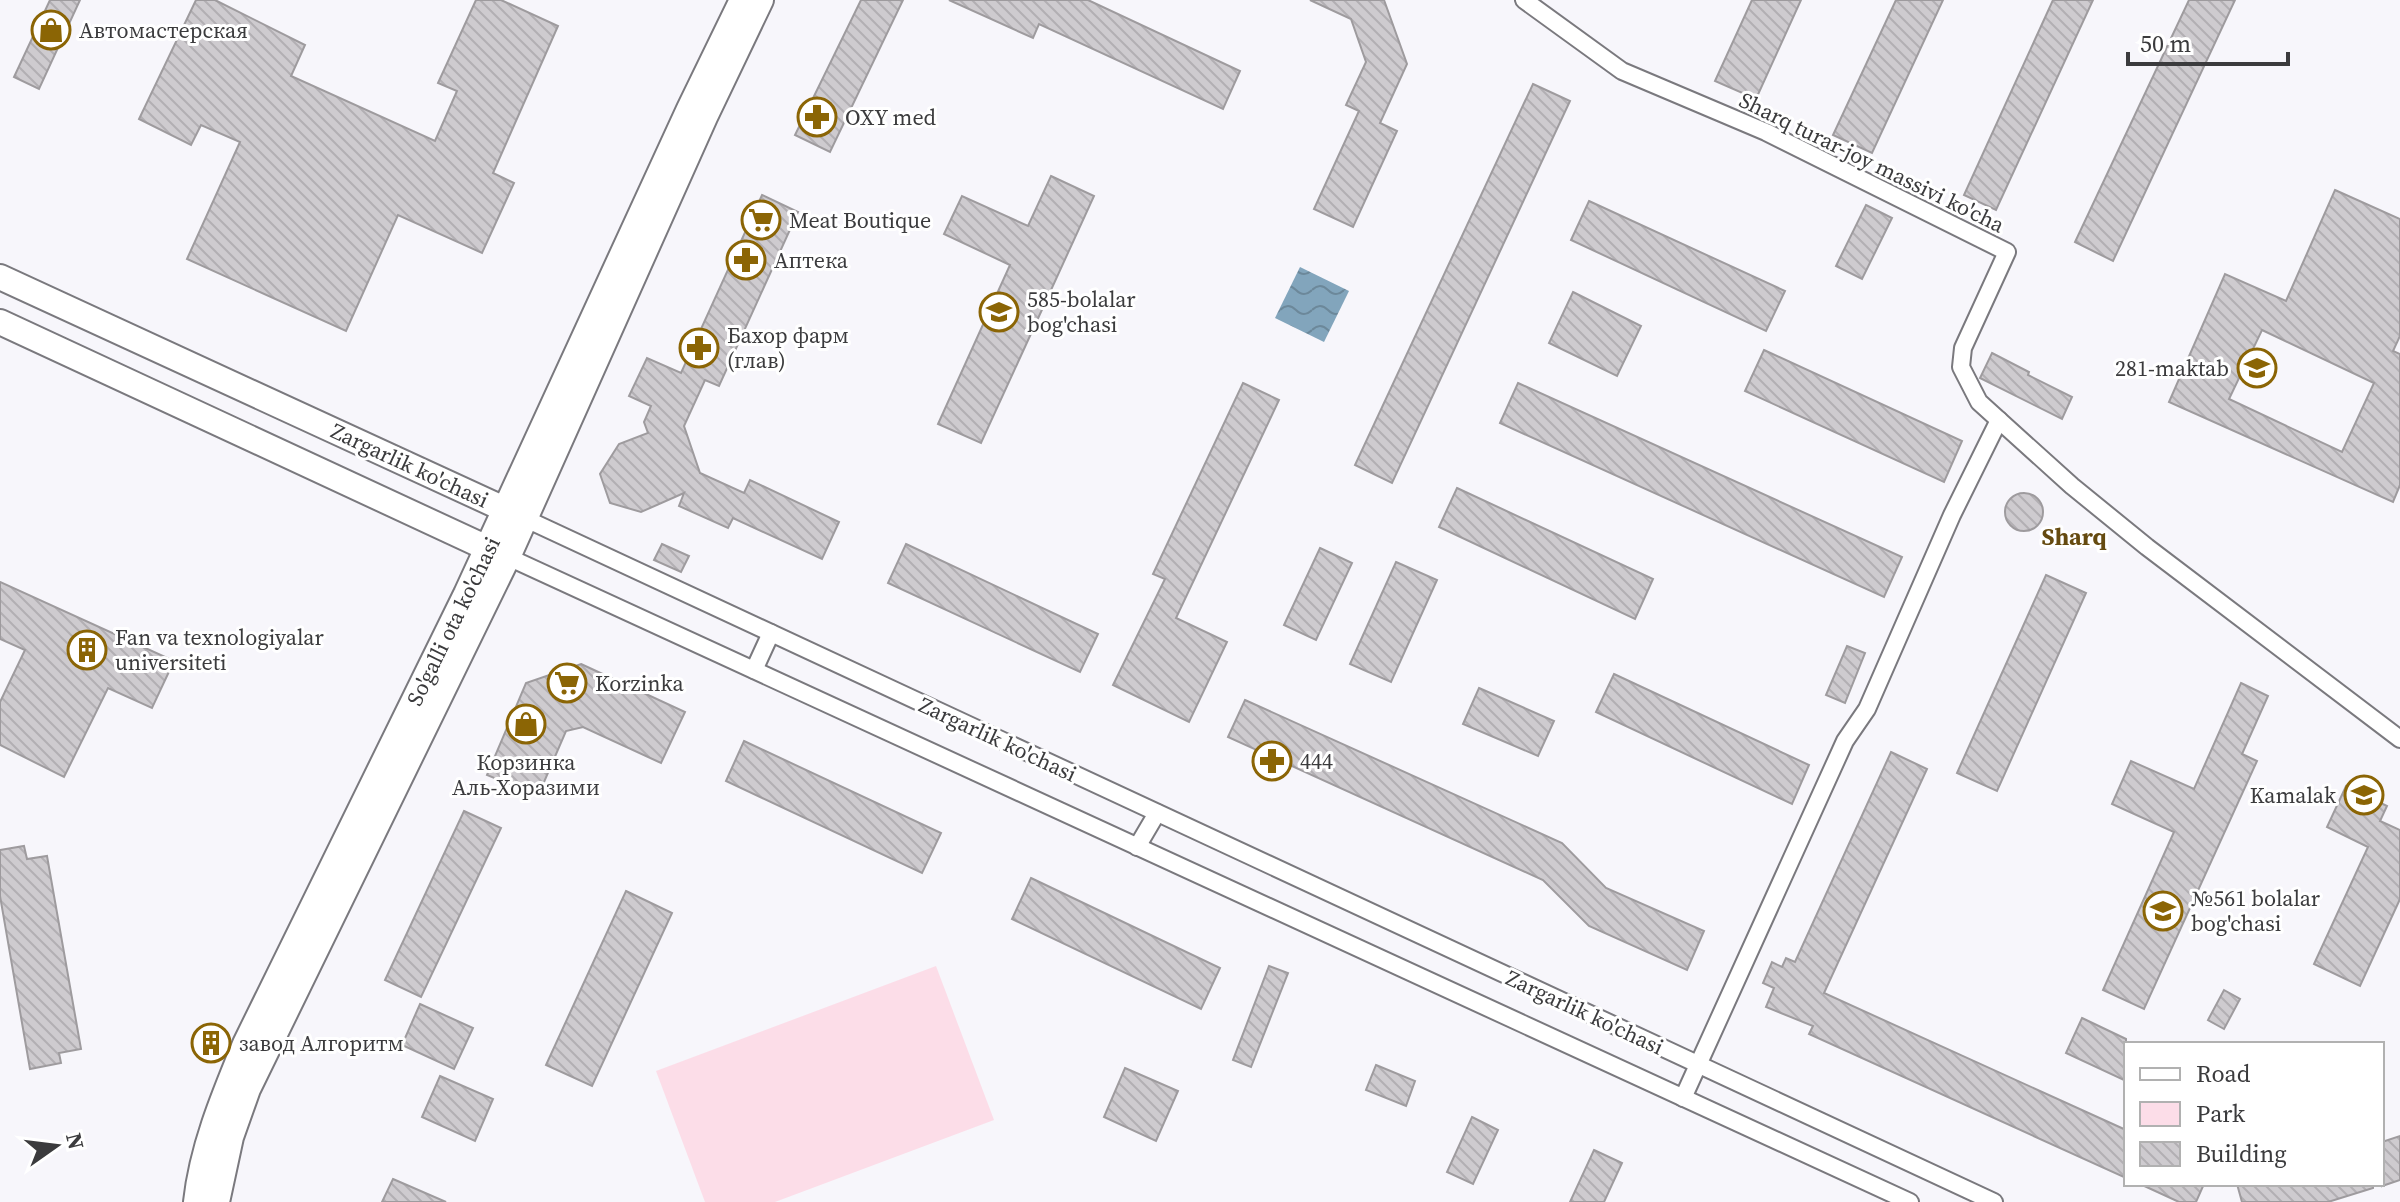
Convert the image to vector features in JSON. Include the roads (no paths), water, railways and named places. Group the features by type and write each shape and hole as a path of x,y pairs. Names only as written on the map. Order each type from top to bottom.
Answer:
{"main road":[{"name":"So'galli ota ko'chasi","path":"516,514 742,0"},
{"name":"So'galli ota ko'chasi","path":"217,1202 231,1137 248,1089 516,514 761,0"},
{"name":"Zargarlik ko'chasi","path":"0,277 516,514"},
{"name":"Zargarlik ko'chasi","path":"0,322 498,553"},
{"name":"So'galli ota ko'chasi","path":"196,1202 215,1122 245,1044 498,553"}],"street":[{"name":"Sharq turar-joy massivi ko'cha","path":"1524,0 1622,71 1766,132 2007,252 1963,348 1961,367 1979,402 2072,486 2136,538 2400,739"},
{"path":"1683,1098 1845,741 1867,709 1952,515 1999,420"},
{"name":"Zargarlik ko'chasi","path":"516,514 1994,1202"},
{"name":"Zargarlik ko'chasi","path":"498,553 1910,1202"},
{"path":"754,670 771,633"},
{"path":"1137,847 1157,813"}],"water":[{"path":"1300,267 1349,291 1324,342 1275,318"}],"place":[{"name":"Автомастерская","path":"51,30"},
{"name":"OXY med","path":"817,117"},
{"name":"Meat Boutique","path":"761,220"},
{"name":"Аптека","path":"746,260"},
{"name":"585-bolalar bog'chasi","path":"999,312"},
{"name":"Бахор фарм (глав)","path":"699,348"},
{"name":"281-maktab","path":"2257,368"},
{"name":"Fan va texnologiyalar universiteti","path":"87,650"},
{"name":"Korzinka","path":"567,683"},
{"name":"Корзинка Аль-Хоразими","path":"526,724"},
{"name":"444","path":"1272,761"},
{"name":"Kamalak","path":"2364,795"},
{"name":"№561 bolalar bog'chasi","path":"2163,911"},
{"name":"завод Алгоритм","path":"211,1043"}],"district":[{"name":"Sharq","path":"2074,537"}]}
